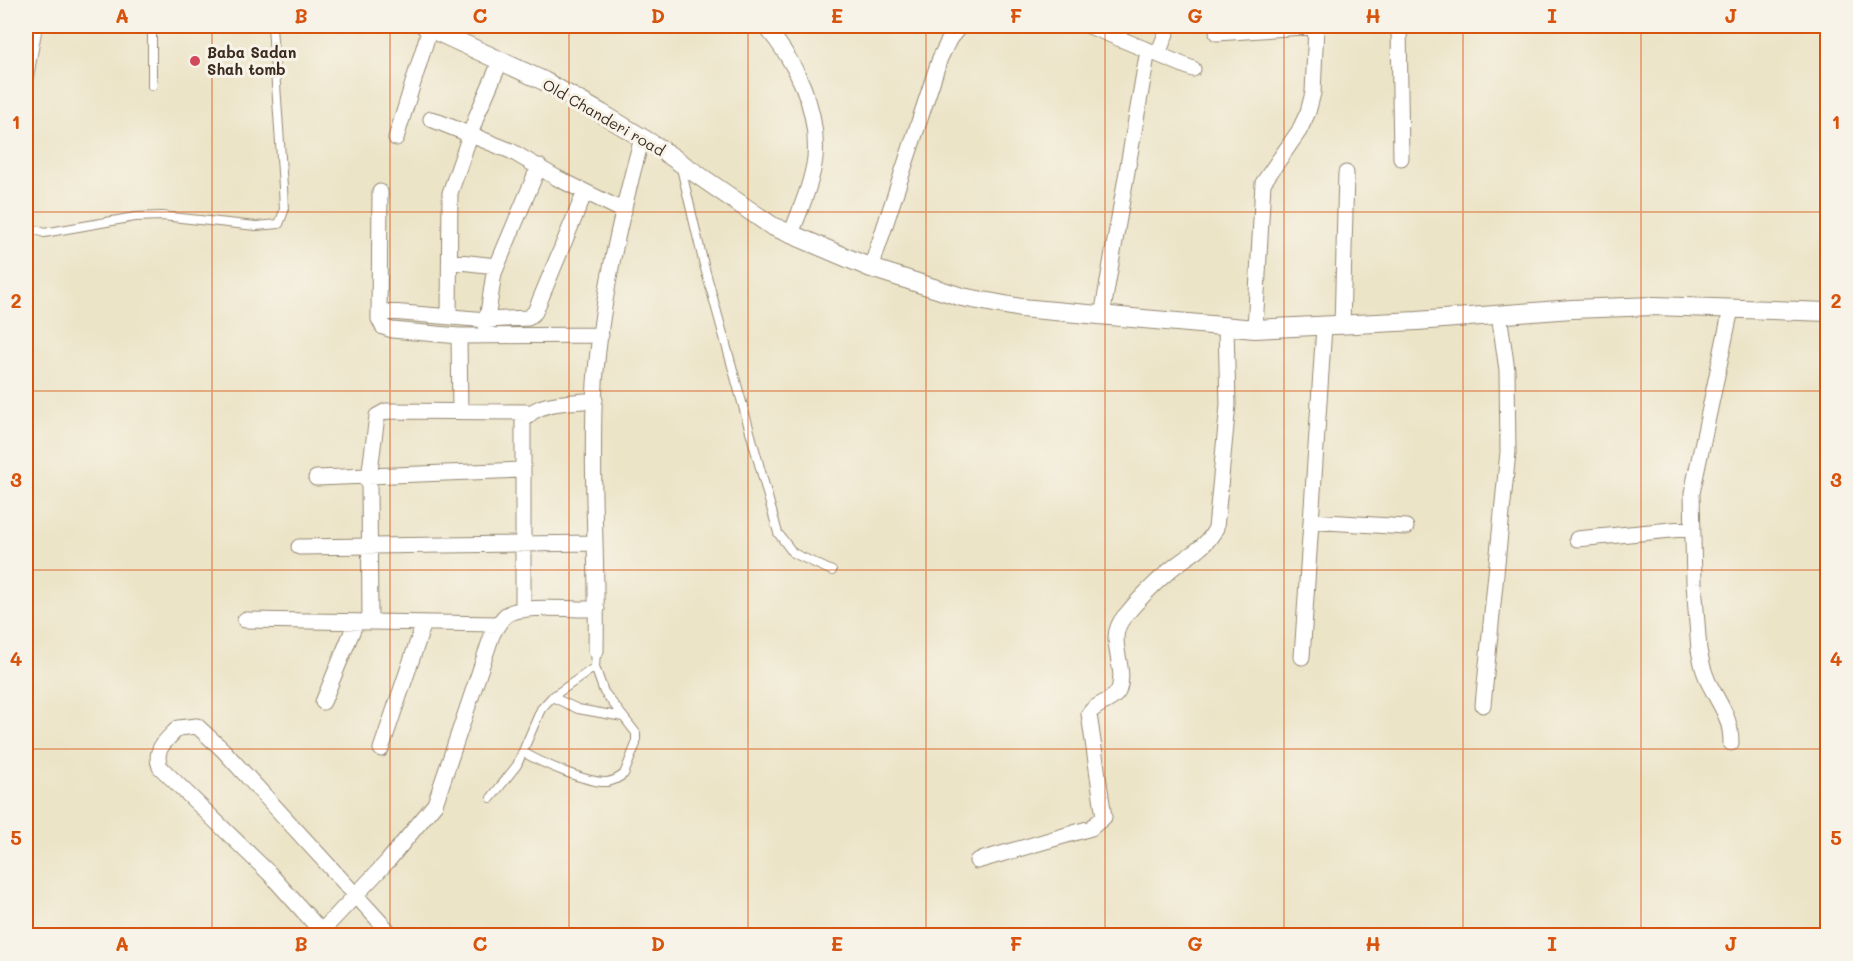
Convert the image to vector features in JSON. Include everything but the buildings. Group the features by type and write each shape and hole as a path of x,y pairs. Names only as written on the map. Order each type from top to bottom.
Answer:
{"street":[{"path":"765,26 782,45 797,72 810,102 814,131 814,158 782,230"},
{"path":"871,268 940,58 950,38 960,26"},
{"path":"1089,26 1193,69"},
{"path":"1102,316 1153,52 1169,26"},
{"path":"1217,33 1316,26 1313,93 1308,112 1299,131 1263,183 1255,329"},
{"path":"1399,26 1401,158"},
{"path":"396,138 428,27"},
{"name":"Old Chanderi road","path":"428,27 501,60 592,107 782,230 871,268 962,297 1021,308 1255,329 1654,306 1827,312"},
{"path":"449,316 450,193 470,134 501,60"},
{"path":"431,119 511,151 624,211"},
{"path":"596,651 595,400 601,335 624,211 642,138"},
{"path":"486,336 496,266 539,166"},
{"path":"1302,657 1311,521 1333,326 1346,173"},
{"path":"380,192 379,311 380,324 387,329 459,336 601,335"},
{"path":"379,311 487,320 518,320 532,316 585,192"},
{"path":"451,261 496,266"},
{"path":"1731,309 1694,474 1692,528 1699,650 1703,670 1713,692 1725,709 1731,727 1731,743"},
{"path":"1483,705 1508,452 1507,369 1499,314"},
{"path":"977,861 1100,824 1104,818 1089,714 1119,689 1116,633 1122,619 1171,569 1209,542 1216,528 1227,427 1226,327"},
{"path":"459,336 460,412"},
{"path":"323,702 363,622 369,546 369,478 374,426 380,412 528,412 538,407 595,400"},
{"path":"523,610 521,470 523,422 528,412"},
{"path":"316,478 369,478 521,470"},
{"path":"1311,521 1406,527"},
{"path":"1577,539 1692,528"},
{"path":"299,547 595,543"},
{"path":"393,936 355,896 276,804 196,726 178,728 158,750 156,757 160,767 269,873 319,933 355,896 387,862 425,818 438,797 492,635 498,624 513,611 597,609"},
{"path":"245,620 498,624"},
{"path":"381,749 424,623"}],"lane":[{"path":"26,94 38,26"},
{"path":"152,26 152,86"},
{"path":"26,221 32,228 44,233 135,217 173,217 256,226 279,224 284,211 284,187 272,26"},
{"path":"680,163 704,265 778,533 793,553 832,571"},
{"path":"523,752 537,760 596,781 608,782 624,774 636,744 636,733 607,697 596,667 596,651"},
{"path":"491,798 517,765 542,709 552,698 596,667"},
{"path":"552,698 578,709 623,717"}],"place":[{"name":"Baba Sadan Shah tomb","path":"195,61"}]}
